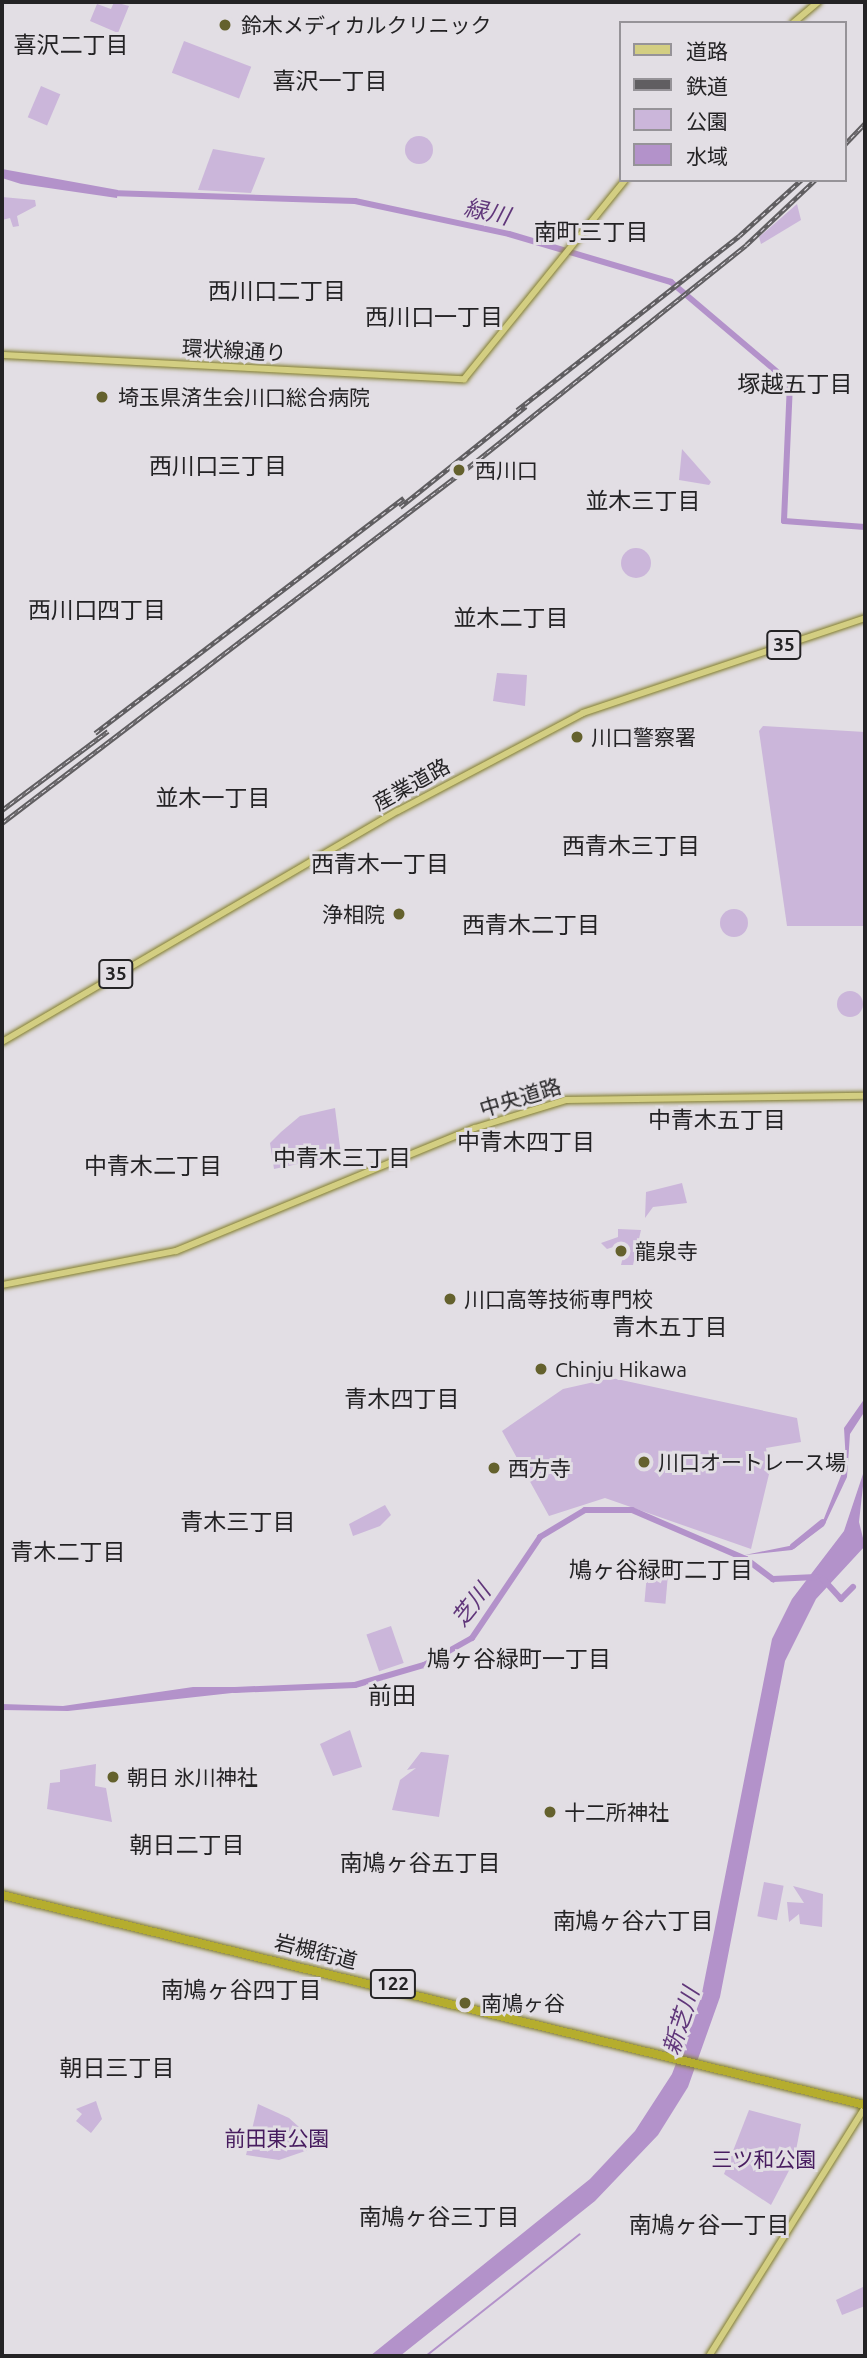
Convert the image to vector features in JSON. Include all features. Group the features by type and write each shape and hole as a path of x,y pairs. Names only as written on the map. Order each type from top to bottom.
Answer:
{"highway":[{"name":"岩槻街道","path":"2,1893 865,2104"}],"main road":[{"path":"795,21 818,2"},
{"name":"環状線通り","path":"2,355 464,379 623,182"},
{"name":"産業道路","path":"2,1042 391,814 583,713 865,618"},
{"name":"中央道路","path":"2,1285 176,1251 466,1132 565,1100 865,1096"},
{"path":"709,2356 865,2104"}],"green space":[{"path":"114,2 129,6 118,33 90,21 97,4 111,9"},
{"path":"184,41 251,67 239,99 172,73"},
{"path":"41,86 60,94 47,126 28,117"},
{"path":"419,136 429,140 433,150 429,160 419,164 409,160 405,150 409,140"},
{"path":"213,149 265,158 251,193 198,190"},
{"path":"2,197 35,200 36,206 17,216 19,226 13,227 10,218 2,220"},
{"path":"797,204 801,220 761,244 759,237"},
{"path":"682,449 711,482 709,485 679,480"},
{"path":"636,548 647,552 651,563 647,574 636,578 625,574 621,563 625,552"},
{"path":"497,673 527,675 525,706 493,701"},
{"path":"763,726 865,732 865,926 787,926 759,731"},
{"path":"734,909 744,913 748,923 744,933 734,937 724,933 720,923 724,913"},
{"path":"850,991 860,994 863,1004 860,1014 850,1017 840,1014 837,1004 840,994"},
{"path":"335,1108 341,1155 274,1169 270,1143 281,1132 300,1116"},
{"path":"682,1183 687,1203 653,1207 645,1218 646,1192"},
{"path":"618,1229 641,1230 633,1265 621,1265 626,1243 607,1249 601,1243 618,1237"},
{"name":"川口オートレース場","path":"612,1378 797,1418 801,1442 766,1448 770,1470 751,1549 605,1498 549,1516 502,1431 563,1389"},
{"path":"385,1505 391,1515 380,1526 353,1536 349,1524"},
{"path":"648,1562 669,1564 665,1604 645,1602"},
{"path":"391,1626 404,1663 379,1671 366,1634"},
{"path":"350,1730 362,1767 333,1776 320,1744"},
{"path":"421,1752 449,1755 439,1817 392,1810 400,1780 416,1768 407,1770"},
{"path":"96,1764 95,1786 106,1788 112,1822 47,1809 50,1783 60,1782 60,1770"},
{"path":"764,1882 784,1886 777,1920 757,1916"},
{"path":"793,1886 823,1894 822,1927 800,1924 799,1914 789,1922 787,1902 804,1903"},
{"path":"96,2101 102,2119 91,2133 76,2121 82,2114 76,2109"},
{"name":"前田東公園","path":"258,2104 289,2118 320,2146 279,2160 246,2155"},
{"name":"三ツ和公園","path":"749,2110 801,2124 794,2161 771,2205 724,2174"},
{"path":"865,2286 865,2306 842,2315 836,2300"}],"water":[{"path":"2,169 118,190 117,198 21,184 2,178"},
{"path":"865,1398 865,1411 850,1434 847,1477 824,1526 792,1550 745,1555 794,1545 823,1521 846,1463 844,1428"},
{"path":"865,1468 859,1522 865,1546 816,1599 785,1661 720,1997 688,2087 658,2135 595,2201 400,2356 370,2356 590,2179 635,2131 672,2074 701,1998 772,1639 792,1599 844,1531"},
{"path":"193,1687 241,1687 241,1692 68,1711 2,1710 2,1704 63,1706"}],"waterway":[{"name":"緑川","path":"110,193 355,201 509,234 671,282 790,383 784,521 865,527"},
{"name":"芝川","path":"235,1690 355,1685 424,1665 472,1638 540,1537 585,1510 632,1510 746,1559 773,1579 816,1577"},
{"path":"793,1546 823,1522"},
{"path":"823,1579 841,1599 853,1587"},
{"path":"426,2356 580,2234"}],"railway":[{"path":"846,143 865,123"},
{"path":"517,410 739,236 799,182"},
{"path":"2,823 479,459 746,245 813,182"},
{"path":"400,507 526,406"},
{"path":"95,733 404,498"},
{"path":"2,810 108,731"}],"place":[{"name":"鈴木メディカルクリニック","path":"225,25"},
{"name":"埼玉県済生会川口総合病院","path":"102,397"},
{"name":"西川口","path":"459,470"},
{"name":"川口警察署","path":"577,737"},
{"name":"浄相院","path":"399,914"},
{"name":"龍泉寺","path":"621,1251"},
{"name":"川口高等技術専門校","path":"450,1299"},
{"name":"Chinju Hikawa","path":"541,1369"},
{"name":"川口オートレース場","path":"644,1462"},
{"name":"西方寺","path":"494,1468"},
{"name":"朝日 氷川神社","path":"113,1777"},
{"name":"十二所神社","path":"550,1812"},
{"name":"南鳩ヶ谷","path":"465,2003"}],"district":[{"name":"喜沢二丁目","path":"71,45"},
{"name":"喜沢一丁目","path":"330,81"},
{"name":"南町三丁目","path":"591,232"},
{"name":"西川口二丁目","path":"277,291"},
{"name":"西川口一丁目","path":"434,317"},
{"name":"塚越五丁目","path":"795,384"},
{"name":"西川口三丁目","path":"218,466"},
{"name":"並木三丁目","path":"643,501"},
{"name":"西川口四丁目","path":"97,610"},
{"name":"並木二丁目","path":"511,618"},
{"name":"並木一丁目","path":"213,798"},
{"name":"西青木三丁目","path":"631,846"},
{"name":"西青木一丁目","path":"380,864"},
{"name":"西青木二丁目","path":"531,925"},
{"name":"中青木五丁目","path":"717,1120"},
{"name":"中青木四丁目","path":"526,1142"},
{"name":"中青木三丁目","path":"342,1158"},
{"name":"中青木二丁目","path":"153,1166"},
{"name":"青木五丁目","path":"670,1327"},
{"name":"青木四丁目","path":"402,1399"},
{"name":"青木三丁目","path":"238,1522"},
{"name":"青木二丁目","path":"68,1552"},
{"name":"鳩ヶ谷緑町二丁目","path":"661,1570"},
{"name":"鳩ヶ谷緑町一丁目","path":"519,1659"},
{"name":"前田","path":"392,1696"},
{"name":"朝日二丁目","path":"187,1845"},
{"name":"南鳩ヶ谷五丁目","path":"420,1863"},
{"name":"南鳩ヶ谷六丁目","path":"633,1921"},
{"name":"南鳩ヶ谷四丁目","path":"241,1990"},
{"name":"朝日三丁目","path":"117,2068"},
{"name":"南鳩ヶ谷三丁目","path":"439,2217"},
{"name":"南鳩ヶ谷一丁目","path":"709,2225"}],"water label":[{"name":"新芝川","path":"681,2021"}]}
